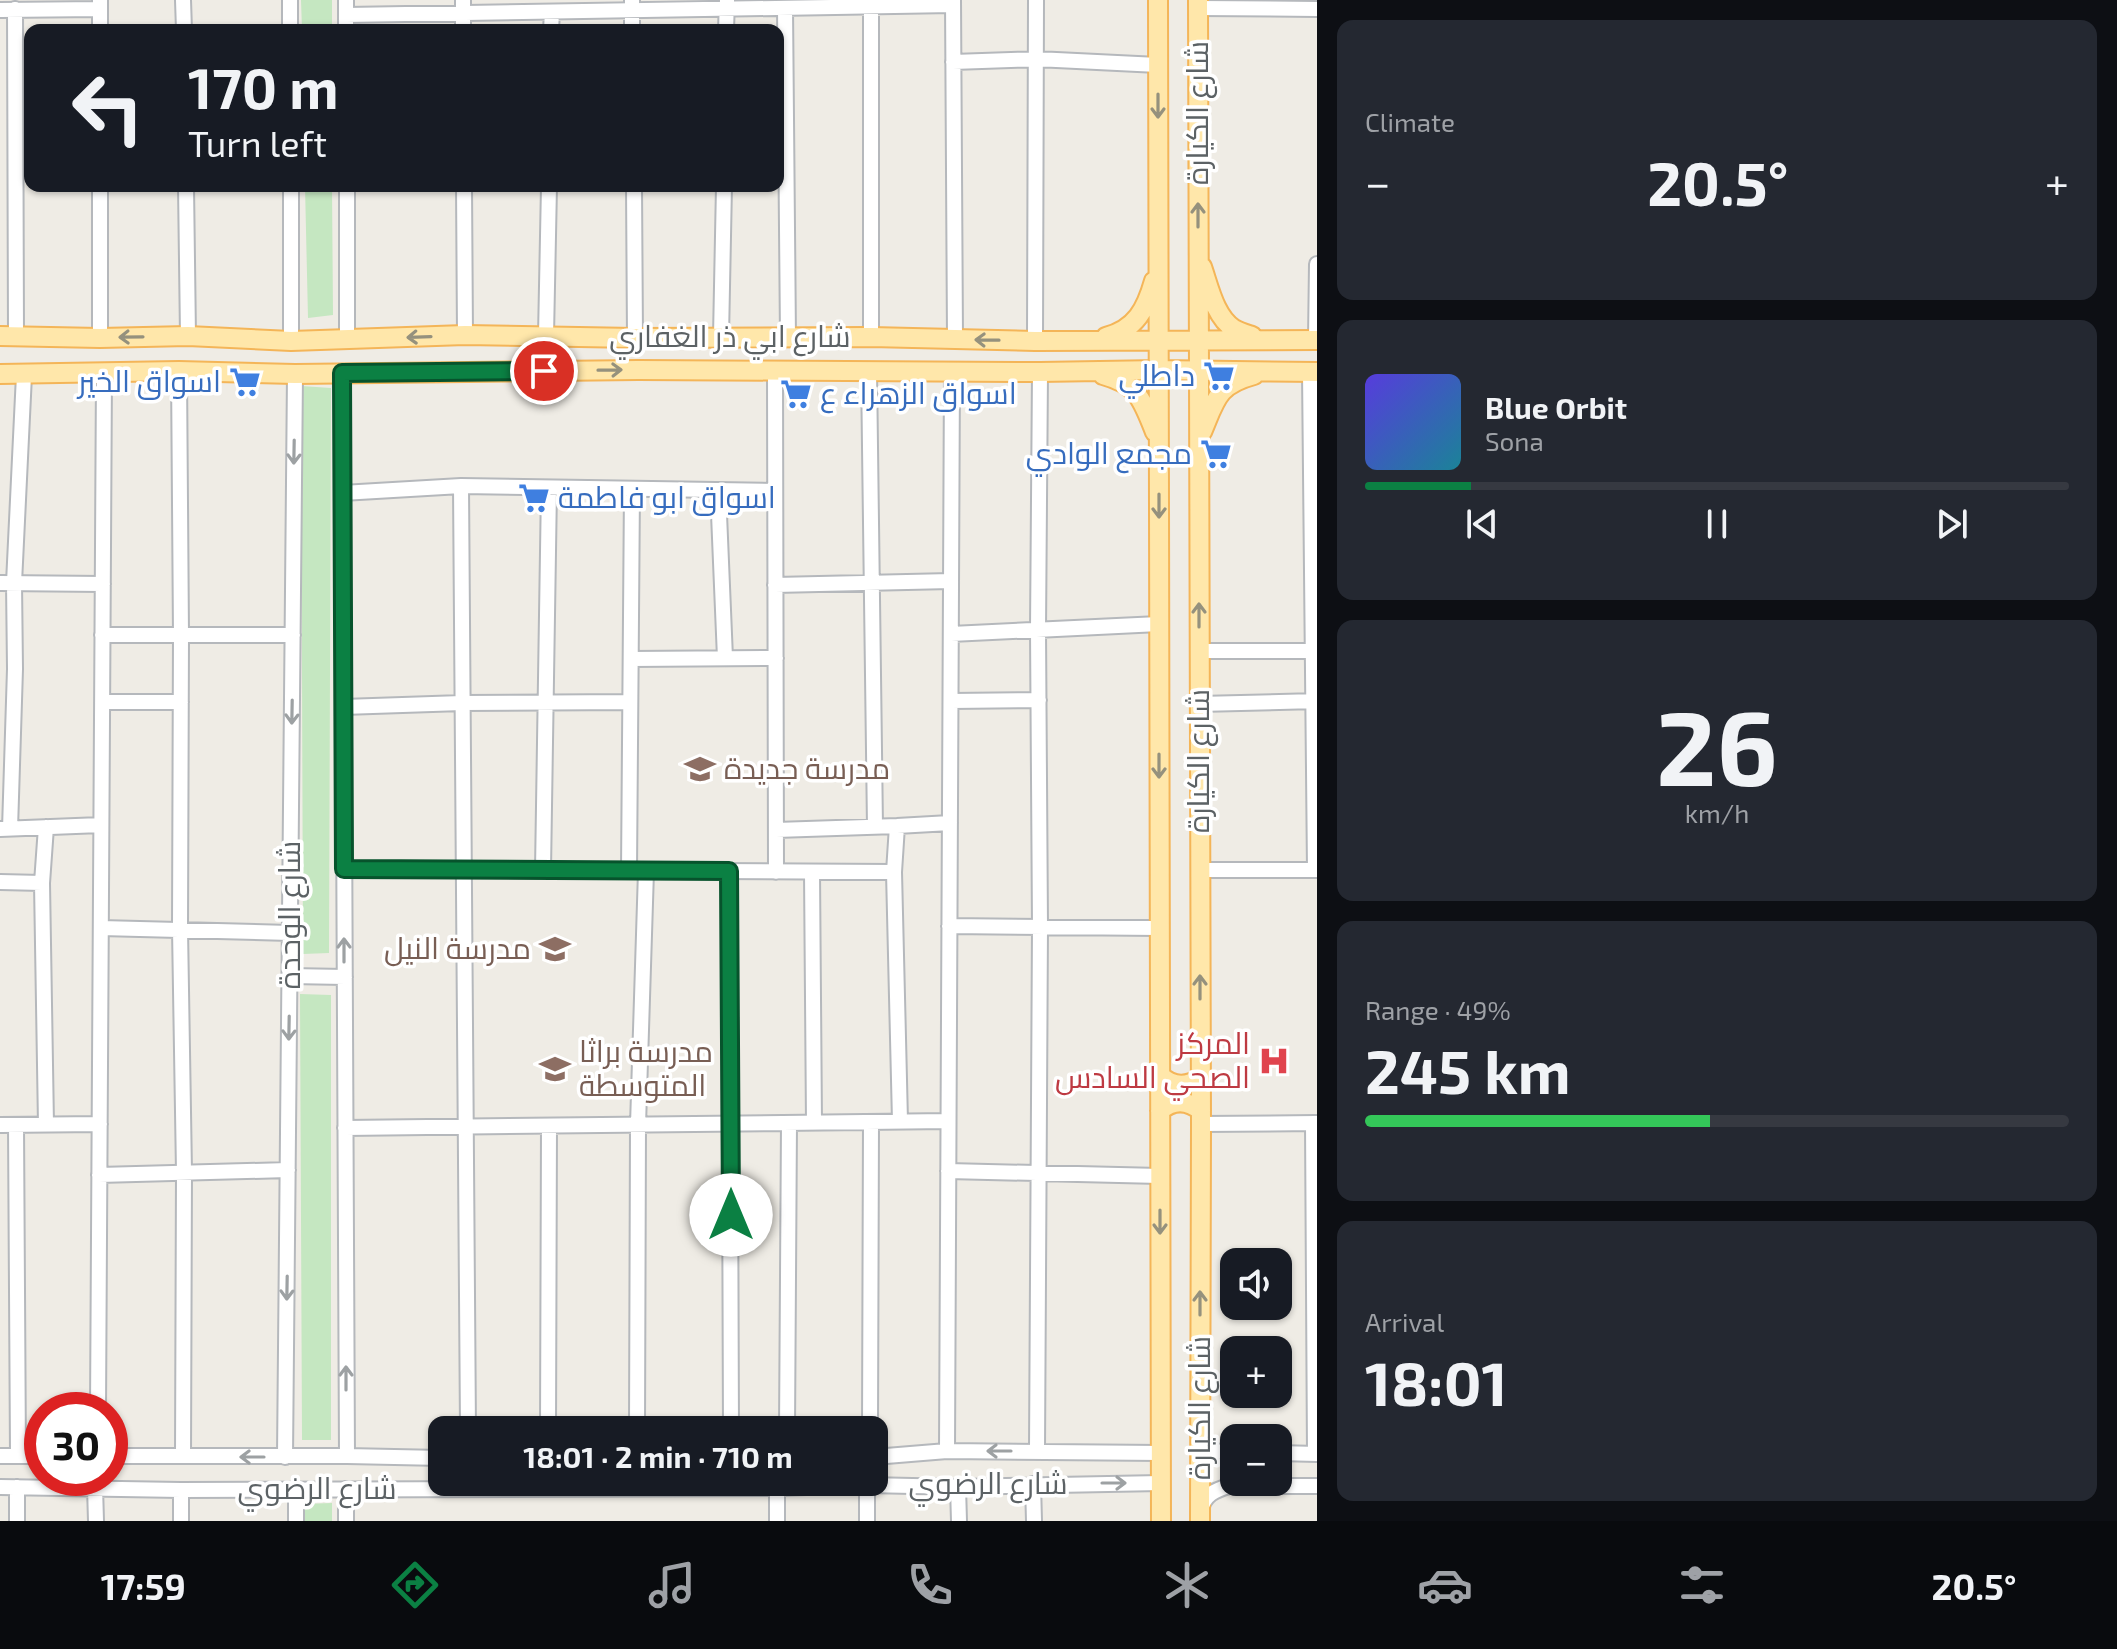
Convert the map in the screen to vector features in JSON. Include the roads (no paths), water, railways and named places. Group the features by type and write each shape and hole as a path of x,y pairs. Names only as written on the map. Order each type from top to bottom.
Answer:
{"main road":[{"name":"شارع الكيارة","path":"1158,0 1161,1521"},
{"name":"شارع الكيارة","path":"1198,4 1200,1518"},
{"path":"1198,257 1224,320 1235,330 1262,339"},
{"path":"1093,340 1120,333 1132,324 1146,303 1158,267"},
{"name":"شارع ابي ذر الغفاري","path":"8,336 188,336 291,341 465,335 1035,341 1316,340"},
{"path":"830,338 830,371"},
{"name":"شارع ابي ذر الغفاري","path":"0,374 638,370 1314,372"},
{"path":"1089,371 1119,380 1133,388 1159,443"},
{"path":"1198,442 1219,393 1229,384 1267,371"},
{"path":"1160,1075 1170,1082 1183,1085 1200,1078"},
{"path":"1160,1111 1169,1104 1180,1102 1191,1104 1201,1117"}],"street":[{"path":"183,0 184,24"},
{"path":"290,0 290,24"},
{"path":"1035,341 1036,0"},
{"path":"346,15 463,6 552,12 632,5 727,4 785,8 819,4 871,6 953,2 955,339"},
{"path":"8,336 7,10 38,5 100,4"},
{"path":"726,24 727,4"},
{"path":"1198,4 1317,9"},
{"path":"871,6 871,337"},
{"path":"785,8 788,338"},
{"path":"551,24 552,12"},
{"path":"953,62 1036,59 1158,65"},
{"path":"100,192 100,338"},
{"path":"186,192 188,336"},
{"path":"291,192 291,341"},
{"path":"347,192 347,339"},
{"path":"464,192 465,335"},
{"path":"546,336 549,192"},
{"path":"634,192 635,338"},
{"path":"721,337 724,192"},
{"path":"1316,340 1317,264"},
{"path":"869,370 875,827"},
{"path":"179,371 183,1456"},
{"path":"775,371 776,872"},
{"path":"947,1451 952,371"},
{"path":"1037,1451 1040,372"},
{"path":"1199,870 1316,870 1314,372"},
{"path":"98,1392 104,373"},
{"name":"شارع الوحدة","path":"342,373 347,1456"},
{"name":"شارع الوحدة","path":"285,1457 295,374"},
{"path":"24,375 7,583 15,669 5,829 101,825"},
{"path":"342,493 461,486 775,491"},
{"path":"461,486 468,1416"},
{"path":"543,870 549,488"},
{"path":"629,871 632,489"},
{"path":"718,490 725,658"},
{"path":"775,585 951,581"},
{"path":"7,583 103,584"},
{"path":"951,634 1159,624"},
{"path":"102,635 293,635"},
{"path":"1199,651 1313,651"},
{"path":"631,659 776,658"},
{"path":"951,701 1039,700"},
{"path":"1199,704 1315,701"},
{"path":"102,702 181,702"},
{"path":"343,707 630,702"},
{"path":"776,830 950,823"},
{"path":"897,826 894,872 900,1121"},
{"path":"46,827 42,883 46,1125"},
{"path":"344,869 894,872"},
{"path":"637,1416 638,1125 646,871"},
{"path":"729,871 731,1416"},
{"path":"812,872 814,1123"},
{"path":"0,882 42,883"},
{"path":"949,926 1160,928"},
{"path":"101,928 290,933"},
{"path":"290,976 345,977"},
{"path":"1201,1117 1315,1123 1316,1454 1292,1453"},
{"path":"345,1128 948,1121"},
{"path":"870,1416 871,1122"},
{"path":"787,1416 789,1123"},
{"path":"0,1125 100,1124"},
{"path":"16,1125 18,1456"},
{"path":"548,1416 549,1126"},
{"path":"99,1175 288,1170"},
{"path":"948,1171 1160,1176"},
{"name":"شارع الرضوي","path":"888,1456 947,1451 1161,1453"},
{"path":"1199,1451 1220,1452"},
{"path":"0,1456 24,1456"},
{"name":"شارع الرضوي","path":"128,1456 428,1458"},
{"name":"شارع الرضوي","path":"888,1485 1161,1483"},
{"path":"1033,1484 1034,1521"},
{"path":"1200,1518 1203,1502 1221,1488 1317,1486"},
{"name":"شارع الرضوي","path":"0,1487 24,1487"},
{"path":"17,1487 17,1521"},
{"path":"958,1487 959,1521"},
{"name":"شارع الرضوي","path":"128,1488 428,1488"},
{"path":"296,1489 296,1521"},
{"path":"346,1489 346,1521"},
{"path":"181,1490 181,1521"},
{"path":"95,1496 96,1521"},
{"path":"777,1496 777,1521"},
{"path":"867,1496 867,1521"}],"place":[{"name":"داطلي","path":"1219,376"},
{"name":"اسواق الخير","path":"245,382"},
{"name":"اسواق الزهراء ع","path":"796,394"},
{"name":"مجمع الوادي","path":"1216,454"},
{"name":"اسواق ابو فاطمة","path":"534,498"},
{"name":"مدرسة جديدة","path":"700,769"},
{"name":"مدرسة النيل","path":"555,949"},
{"name":"المركز الصحي السادس","path":"1274,1061"},
{"name":"مدرسة براثا المتوسطة","path":"555,1069"}]}
